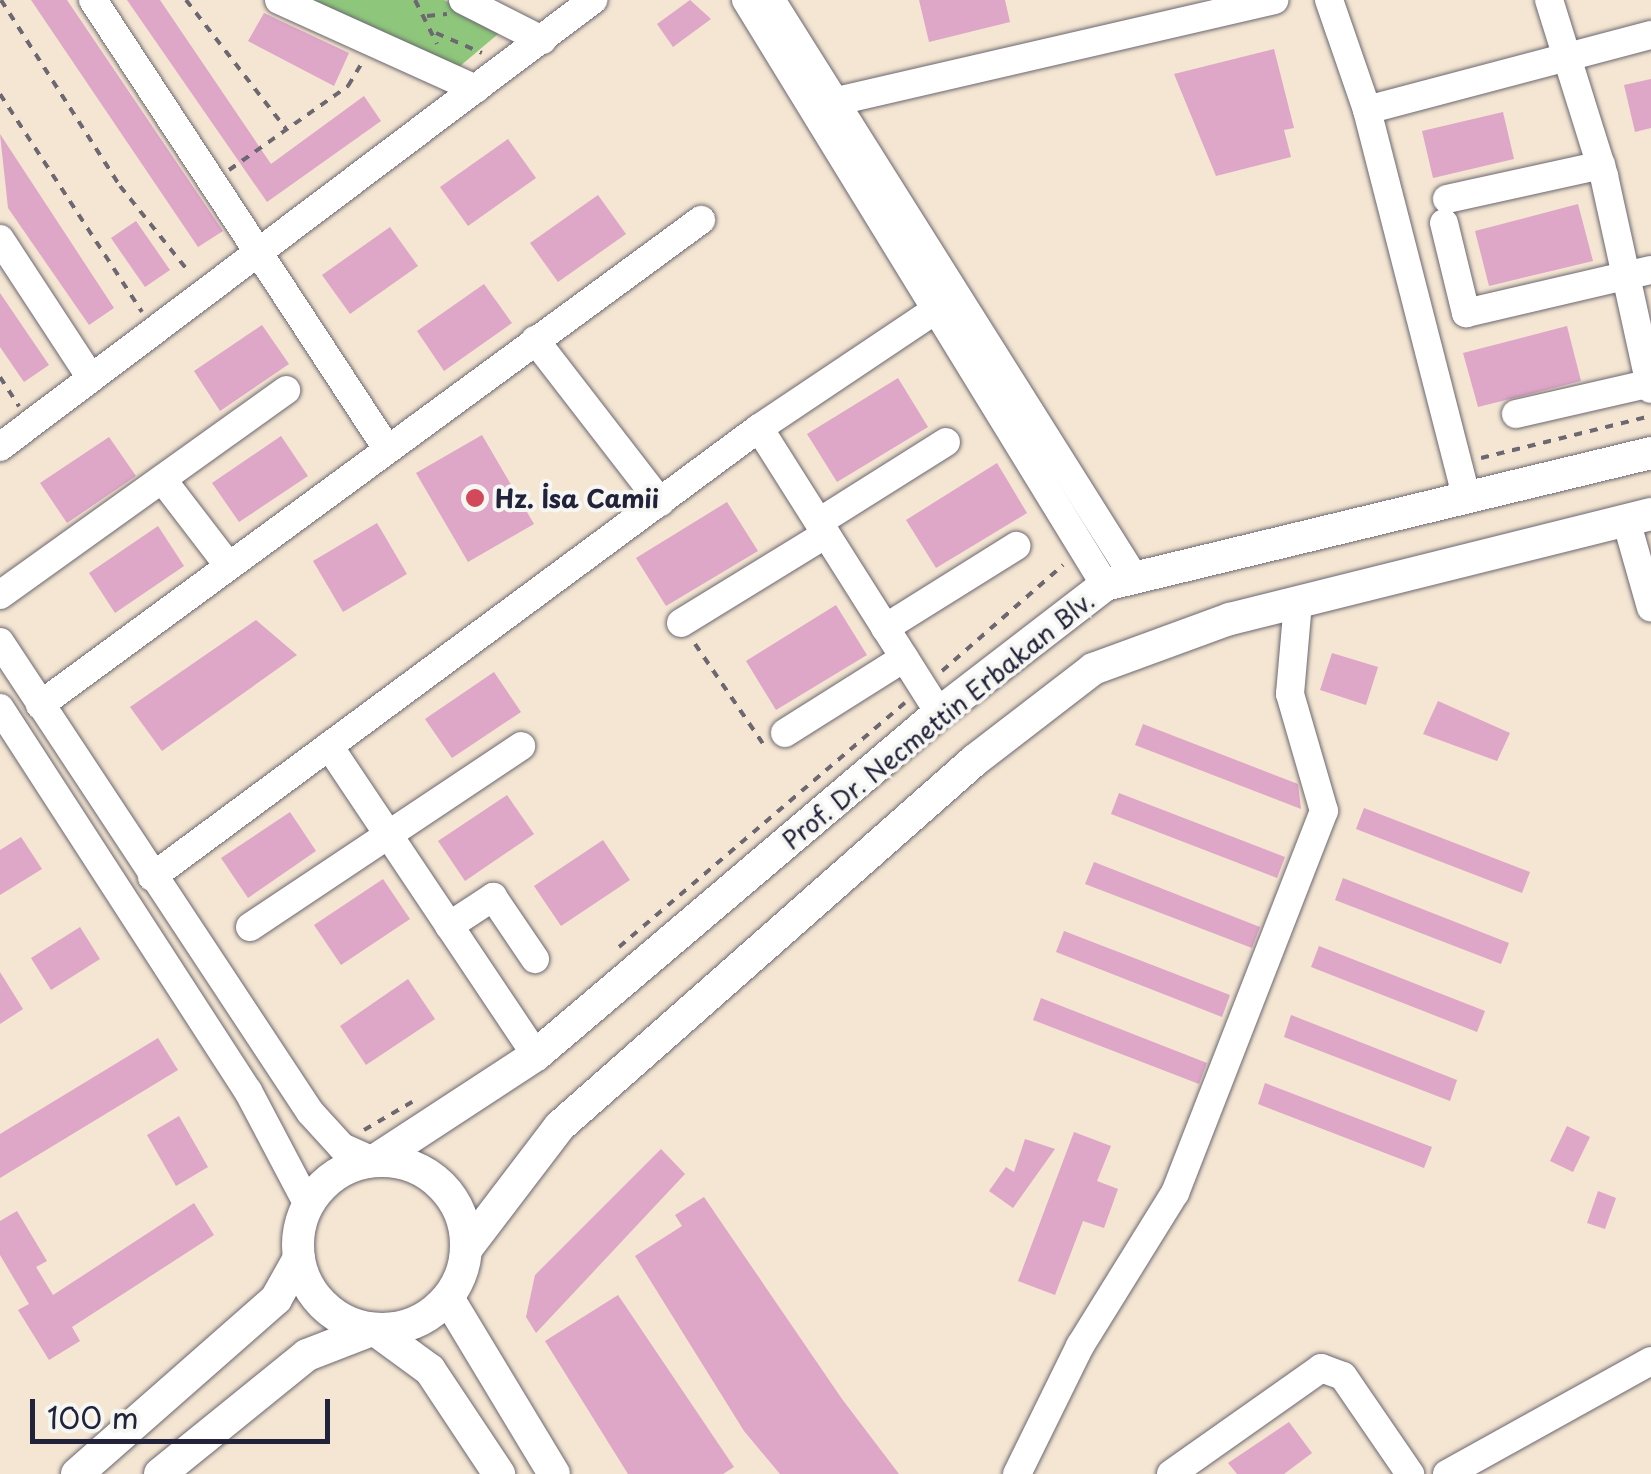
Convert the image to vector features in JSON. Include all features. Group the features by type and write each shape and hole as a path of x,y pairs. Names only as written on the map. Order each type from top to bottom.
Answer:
{"main road":[{"name":"Prof. Dr. Necmettin Erbakan Blv.","path":"374,1161 536,1055 931,700 1119,580 1462,479 1651,453"},
{"path":"160,1474 306,1356 374,1329 427,1317 448,1298 466,1248 560,1126 1059,691 1144,644 1638,517"},
{"path":"77,1474 276,1299 299,1258 308,1205 336,1175 374,1161 403,1163 450,1194 466,1248"},
{"path":"299,1258 325,1306 374,1329 430,1370 499,1474"},
{"path":"448,1298 554,1474"}],"street":[{"path":"93,0 386,447"},
{"path":"279,0 476,89"},
{"path":"464,0 542,40"},
{"path":"0,447 593,0"},
{"path":"746,0 946,302 1119,580"},
{"path":"771,0 946,302"},
{"path":"833,102 1274,0"},
{"path":"1328,0 1366,110 1462,479"},
{"path":"1516,414 1651,385 1638,273 1549,0"},
{"path":"1366,110 1651,35"},
{"path":"1600,165 1446,211 1466,314 1638,273"},
{"path":"40,705 386,447 701,220"},
{"path":"0,239 92,378"},
{"path":"152,878 759,428 946,302"},
{"path":"535,340 660,502"},
{"path":"0,596 286,390"},
{"path":"759,428 931,700"},
{"path":"682,623 946,442"},
{"path":"162,479 228,565"},
{"path":"1638,517 1651,608"},
{"path":"885,628 1016,546"},
{"path":"1017,1474 1080,1346 1174,1194 1324,811 1290,694 1298,602"},
{"path":"0,642 152,878 324,1130 374,1161"},
{"path":"785,733 904,658"},
{"path":"0,708 248,1091 308,1205"},
{"path":"329,746 536,1055"},
{"path":"250,927 521,746"},
{"path":"449,926 492,898 534,959"},
{"path":"1447,1474 1651,1361"},
{"path":"1171,1474 1320,1368 1343,1376 1410,1474"}],"path":[{"path":"1,0 120,186 192,276"},
{"path":"186,0 286,129"},
{"path":"415,0 436,33 438,72"},
{"path":"436,33 485,55"},
{"path":"224,174 348,86 374,43"},
{"path":"0,94 143,314"},
{"path":"0,377 20,406"},
{"path":"1462,479 1651,416"},
{"path":"610,956 931,700 1058,572 1067,553"},
{"path":"682,623 761,747 785,733"},
{"path":"347,1126 368,1129 430,1091"}],"green space":[{"path":"296,0 444,0 504,29 453,72"}],"building":[{"path":"31,0 67,0 223,231 198,247"},
{"path":"127,0 160,0 271,164 364,96 381,121 267,202"},
{"path":"690,0 711,19 673,47 657,24"},
{"path":"919,0 1005,0 1010,22 929,42"},
{"path":"264,13 349,53 334,86 248,41"},
{"path":"1274,49 1294,128 1284,130 1291,157 1216,176 1174,74"},
{"path":"1651,79 1651,128 1635,132 1624,85"},
{"path":"1503,112 1514,159 1433,178 1422,131"},
{"path":"0,134 114,308 89,325 8,208"},
{"path":"508,139 536,178 468,226 440,187"},
{"path":"598,195 626,234 558,282 530,243"},
{"path":"1578,204 1593,261 1489,286 1475,231"},
{"path":"136,221 170,270 145,287 111,238"},
{"path":"390,227 418,266 350,314 322,275"},
{"path":"484,284 512,323 444,371 417,331"},
{"path":"0,293 49,365 24,382 0,347"},
{"path":"262,325 289,364 220,411 194,371"},
{"path":"1567,326 1581,381 1478,407 1463,353"},
{"path":"898,378 928,427 837,482 807,434"},
{"name":"Hz. İsa Camii","path":"482,435 534,524 468,562 416,473"},
{"path":"281,436 308,476 239,522 212,483"},
{"path":"109,437 136,476 67,523 40,483"},
{"path":"997,463 1027,513 936,568 906,520"},
{"path":"727,502 758,551 666,606 636,558"},
{"path":"377,523 407,574 343,612 313,561"},
{"path":"158,526 184,566 115,613 89,573"},
{"path":"836,605 867,655 776,710 746,661"},
{"path":"256,620 297,655 162,751 130,707"},
{"path":"1332,653 1378,667 1366,705 1320,690"},
{"path":"494,672 521,712 452,758 425,719"},
{"path":"1438,701 1510,733 1497,761 1423,734"},
{"path":"1143,724 1298,784 1301,809 1135,745"},
{"path":"1119,793 1285,857 1277,878 1111,814"},
{"path":"507,795 534,834 465,881 438,841"},
{"path":"1364,808 1530,872 1522,893 1356,829"},
{"path":"290,812 316,851 248,898 221,858"},
{"path":"21,837 42,869 0,895 0,850"},
{"path":"603,840 630,880 561,926 534,886"},
{"path":"1094,862 1260,927 1252,948 1085,884"},
{"path":"1343,878 1509,943 1501,964 1335,900"},
{"path":"383,879 410,919 341,965 314,925"},
{"path":"80,927 100,959 51,990 31,958"},
{"path":"1064,931 1230,995 1222,1017 1056,952"},
{"path":"1319,946 1485,1011 1477,1032 1311,967"},
{"path":"0,972 23,1009 0,1024"},
{"path":"408,979 435,1019 366,1065 340,1026"},
{"path":"1041,998 1207,1063 1199,1084 1033,1020"},
{"path":"1291,1015 1457,1080 1450,1101 1284,1037"},
{"path":"158,1038 178,1070 0,1178 0,1134"},
{"path":"1265,1083 1432,1147 1424,1168 1258,1104"},
{"path":"179,1116 208,1167 176,1186 147,1135"},
{"path":"1567,1126 1590,1137 1573,1172 1550,1161"},
{"path":"1074,1132 1111,1146 1097,1181 1118,1189 1104,1228 1083,1221 1055,1295 1018,1281"},
{"path":"1025,1139 1055,1149 1013,1208 989,1191 1006,1167 1014,1172"},
{"path":"661,1149 685,1174 536,1333 526,1317 535,1275"},
{"path":"1598,1191 1616,1198 1605,1229 1587,1223"},
{"path":"704,1197 842,1399 899,1474 780,1474 744,1431 635,1256 682,1226 675,1215"},
{"path":"194,1203 214,1235 72,1327 80,1341 49,1360 18,1310 29,1304 0,1255 0,1221 17,1211 47,1261 36,1267 53,1295"},
{"path":"618,1295 734,1467 723,1474 628,1474 545,1341"},
{"path":"1289,1422 1312,1453 1284,1474 1237,1474 1228,1463"}],"place":[{"name":"Hz. İsa Camii","path":"475,498"}]}
